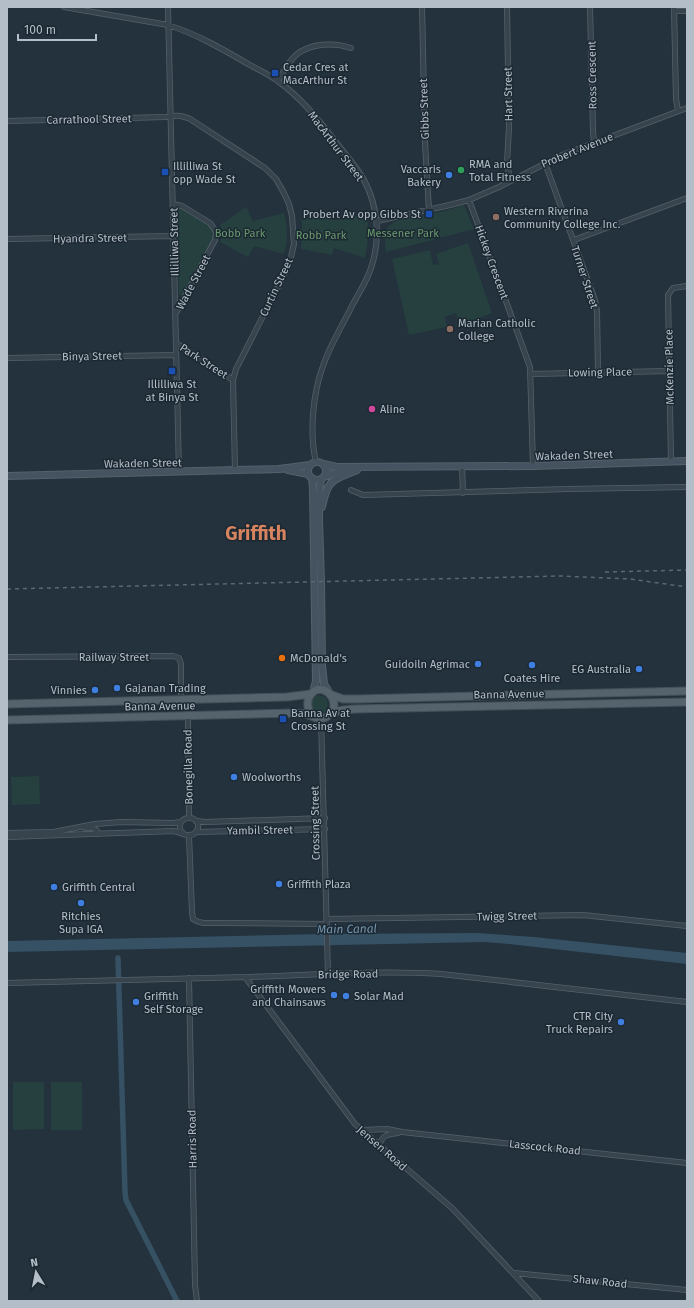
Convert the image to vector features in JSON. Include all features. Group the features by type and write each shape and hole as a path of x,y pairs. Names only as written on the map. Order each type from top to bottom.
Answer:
{"main road":[{"name":"Wakaden Street","path":"323,464 337,467 533,466 687,461"},
{"path":"316,462 323,464 326,471 319,495 322,676 324,684 334,705 331,713 325,718 321,719 312,716 308,706 309,698 316,685 313,489 308,470 310,465 316,462"},
{"name":"Wakaden Street","path":"7,476 280,469 310,465"},
{"name":"Wakaden Street","path":"323,478 339,472 374,467"},
{"name":"Wakaden Street","path":"280,469 310,476"},
{"path":"319,520 326,490 330,484 341,476 357,470"},
{"path":"310,476 316,480 323,478"},
{"path":"312,693 321,690 330,694"},
{"name":"Banna Avenue","path":"330,694 343,699 356,699 687,691"},
{"name":"Banna Avenue","path":"7,704 287,697 312,693"},
{"name":"Banna Avenue","path":"331,713 354,709 687,702"},
{"name":"Banna Avenue","path":"7,720 293,713 312,716"}],"street":[{"name":"MacArthur Street","path":"64,7 168,25 226,52 278,81 306,106 359,173 368,189 377,221 375,251 371,269 323,364 318,383 314,412 313,426 316,462"},
{"name":"Gibbs Street","path":"422,7 425,142 429,210"},
{"name":"Hart Street","path":"506,7 509,128 507,162 510,181"},
{"name":"Ross Crescent","path":"590,7 594,142"},
{"name":"Illilliwa Street","path":"168,9 179,472"},
{"path":"678,111 676,99 674,9 687,11"},
{"path":"278,81 295,55 305,49 329,45 343,45 351,48"},
{"name":"Probert Avenue","path":"377,221 469,200 562,155 687,108"},
{"name":"Curtin Street","path":"171,116 175,114 190,119 265,168 276,179 284,193 292,216 294,244 291,257 285,273 236,369 233,380 234,470"},
{"name":"Carrathool Street","path":"7,121 171,116"},
{"name":"Turner Street","path":"545,163 595,300 597,311 598,372"},
{"path":"574,240 687,198"},
{"name":"Hickey Crescent","path":"469,200 530,367 533,466"},
{"name":"Wade Street","path":"173,204 182,206 210,223 216,234 215,240 176,314"},
{"name":"Hyandra Street","path":"7,239 173,236"},
{"name":"McKenzie Place","path":"671,461 668,295 673,288 687,286"},
{"name":"Park Street","path":"176,343 233,380"},
{"name":"Binya Street","path":"7,358 176,355"},
{"name":"Lowing Place","path":"531,374 670,371"},
{"path":"462,466 463,493"},
{"path":"351,490 363,495 687,487"},
{"name":"Railway Street","path":"7,657 173,656 180,658 181,699"},
{"name":"Bonegilla Road","path":"188,716 189,817"},
{"name":"Crossing Street","path":"321,719 325,818 328,974"},
{"path":"7,832 54,832 95,824 121,822 173,823 181,822 189,817 194,819 198,826 194,834 186,835 174,832 7,837"},
{"name":"Yambil Street","path":"196,821 206,822 325,818"},
{"path":"181,822 180,827 186,835"},
{"path":"64,829 90,828 95,829 97,834"},
{"name":"Yambil Street","path":"196,832 325,829"},
{"name":"Twigg Street","path":"186,835 193,919 201,923 583,915 687,926"},
{"name":"Bridge Road","path":"7,983 124,981 328,974 441,974 687,1002"},
{"name":"Jensen Road","path":"246,977 355,1124 378,1146 452,1208 540,1301"},
{"name":"Harris Road","path":"189,978 195,1278 197,1301"},
{"name":"Lasscock Road","path":"362,1130 388,1129 402,1132 687,1163"},
{"name":"Lasscock Road","path":"378,1146 381,1139 385,1136 402,1132"},
{"name":"Shaw Road","path":"514,1273 687,1290"}],"green space":[{"name":"Messener Park","path":"464,205 474,229 386,252 384,232 394,222 445,211"},
{"path":"180,207 210,225 213,229 215,240 182,296 179,294 176,209"},
{"name":"Bobb Park","path":"246,207 253,221 284,213 287,234 284,254 254,246 248,257 220,242 222,237 222,229 220,225"},
{"name":"Robb Park","path":"332,214 334,220 367,214 368,236 365,258 334,248 332,255 301,249 302,219"},
{"path":"468,243 492,313 461,325 456,313 445,317 447,327 409,335 392,259 430,250 433,265 439,264 436,254"},
{"path":"319,695 325,697 328,703 326,711 321,715 314,712 311,704 312,699"},
{"path":"39,776 40,804 12,805 11,777"},
{"path":"13,1082 44,1082 44,1129 13,1130"},
{"path":"51,1082 82,1082 82,1130 51,1130"}],"water":[{"path":"477,933 534,937 687,953 687,964 484,942 7,952 7,941 321,934"}],"waterway":[{"path":"118,958 126,1200 177,1301"}],"railway":[{"path":"605,572 687,570"},
{"path":"7,589 560,576 630,579 687,587"}],"place":[{"name":"Cedar Cres at MacArthur St","path":"275,73"},
{"name":"RMA and Total Fitness","path":"461,170"},
{"name":"Illilliwa St opp Wade St","path":"165,172"},
{"name":"Vaccaris Bakery","path":"449,175"},
{"name":"Probert Av opp Gibbs St","path":"429,214"},
{"name":"Western Riverina Community College Inc.","path":"496,217"},
{"name":"Marian Catholic College","path":"450,329"},
{"name":"Illilliwa St at Binya St","path":"172,371"},
{"name":"Aline","path":"372,409"},
{"name":"McDonald's","path":"282,658"},
{"name":"Guidoiln Agrimac","path":"478,664"},
{"name":"Coates Hire","path":"532,665"},
{"name":"EG Australia","path":"639,669"},
{"name":"Gajanan Trading","path":"117,688"},
{"name":"Vinnies","path":"95,690"},
{"name":"Banna Av at Crossing St","path":"283,719"},
{"name":"Woolworths","path":"234,777"},
{"name":"Griffith Plaza","path":"279,884"},
{"name":"Griffith Central","path":"54,887"},
{"name":"Ritchies Supa IGA","path":"81,903"},
{"name":"Griffith Mowers and Chainsaws","path":"334,995"},
{"name":"Solar Mad","path":"346,996"},
{"name":"Griffith Self Storage","path":"136,1002"},
{"name":"CTR City Truck Repairs","path":"621,1022"}],"district":[{"name":"Griffith","path":"256,533"}],"water label":[{"name":"Main Canal","path":"347,929"}]}
